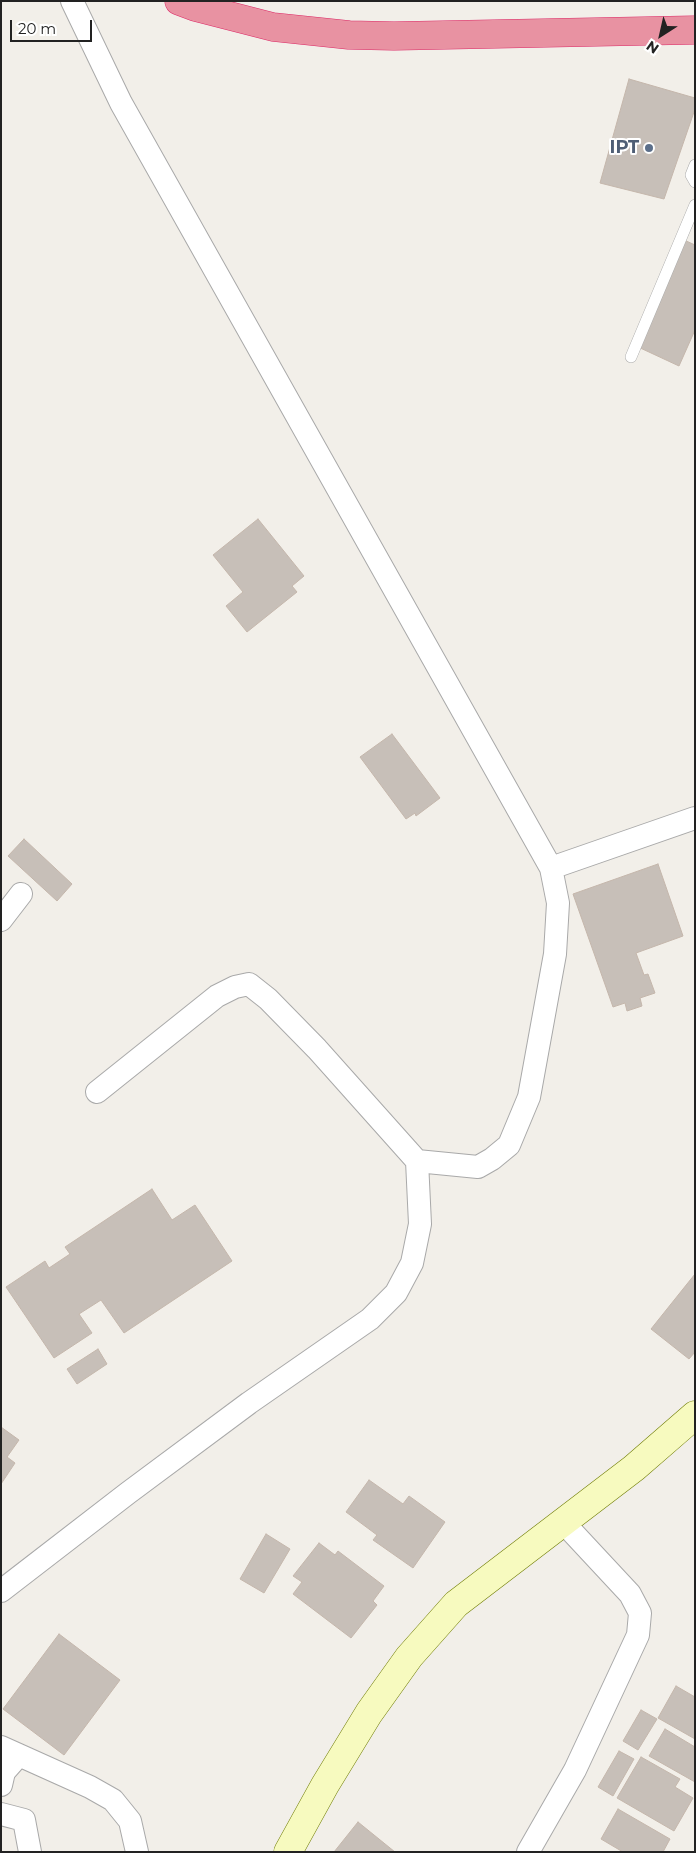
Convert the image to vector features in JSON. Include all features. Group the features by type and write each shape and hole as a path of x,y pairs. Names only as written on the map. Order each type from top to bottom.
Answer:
{"highway":[{"path":"179,1 196,8 274,27 349,35 394,36 695,30"}],"street":[{"path":"72,1 121,103 551,868 558,904 555,954 529,1097 509,1145 492,1159 478,1167 417,1161"},
{"path":"551,868 695,818"},
{"path":"1,920 21,894"},
{"path":"1,1591 226,1420 370,1318 396,1293 412,1263 420,1224 417,1161 317,1050 268,999 249,984 235,987 218,996 97,1092"},
{"path":"288,1852 324,1785 368,1713 408,1657 456,1604 562,1521 634,1468 695,1414"},
{"path":"528,1852 575,1770 638,1635 640,1614 630,1594 562,1521"},
{"path":"1,1785 10,1751 90,1787 113,1800 130,1821 137,1852"},
{"path":"1,1814 24,1820 30,1852"}],"lane":[{"path":"695,165 691,176 695,182"},
{"path":"631,357 695,204"}],"building":[{"path":"629,79 695,98 695,109 664,199 600,183"},
{"path":"684,240 695,245 695,330 679,366 636,346"},
{"path":"258,519 304,576 292,586 297,592 247,632 226,606 243,592 213,555"},
{"path":"392,734 440,798 416,816 415,813 406,819 360,757"},
{"path":"24,839 72,884 57,901 8,856"},
{"path":"658,864 683,936 636,953 644,975 648,974 655,993 640,998 642,1006 627,1011 625,1003 613,1007 573,894"},
{"path":"152,1189 172,1220 195,1205 232,1261 124,1333 101,1300 79,1314 92,1333 54,1358 6,1287 45,1261 49,1268 70,1254 65,1247"},
{"path":"695,1274 695,1352 689,1359 651,1329"},
{"path":"98,1349 107,1364 77,1384 67,1369"},
{"path":"1,1427 19,1440 7,1457 15,1463 1,1484"},
{"path":"369,1480 403,1504 409,1496 445,1522 413,1568 373,1540 377,1535 346,1512"},
{"path":"266,1534 290,1549 264,1593 240,1579"},
{"path":"319,1543 335,1555 338,1551 384,1586 373,1601 377,1605 351,1638 293,1594 302,1582 293,1576"},
{"path":"59,1634 120,1680 64,1755 3,1709"},
{"path":"676,1686 695,1697 695,1739 658,1718"},
{"path":"641,1710 657,1719 638,1750 623,1741"},
{"path":"665,1729 695,1747 695,1782 649,1756"},
{"path":"619,1751 634,1759 613,1796 598,1787"},
{"path":"641,1757 680,1779 675,1787 693,1798 674,1831 617,1798"},
{"path":"618,1809 670,1839 663,1852 623,1852 601,1839"},
{"path":"358,1822 395,1852 334,1852"}],"place":[{"name":"IPT","path":"649,148"}]}
